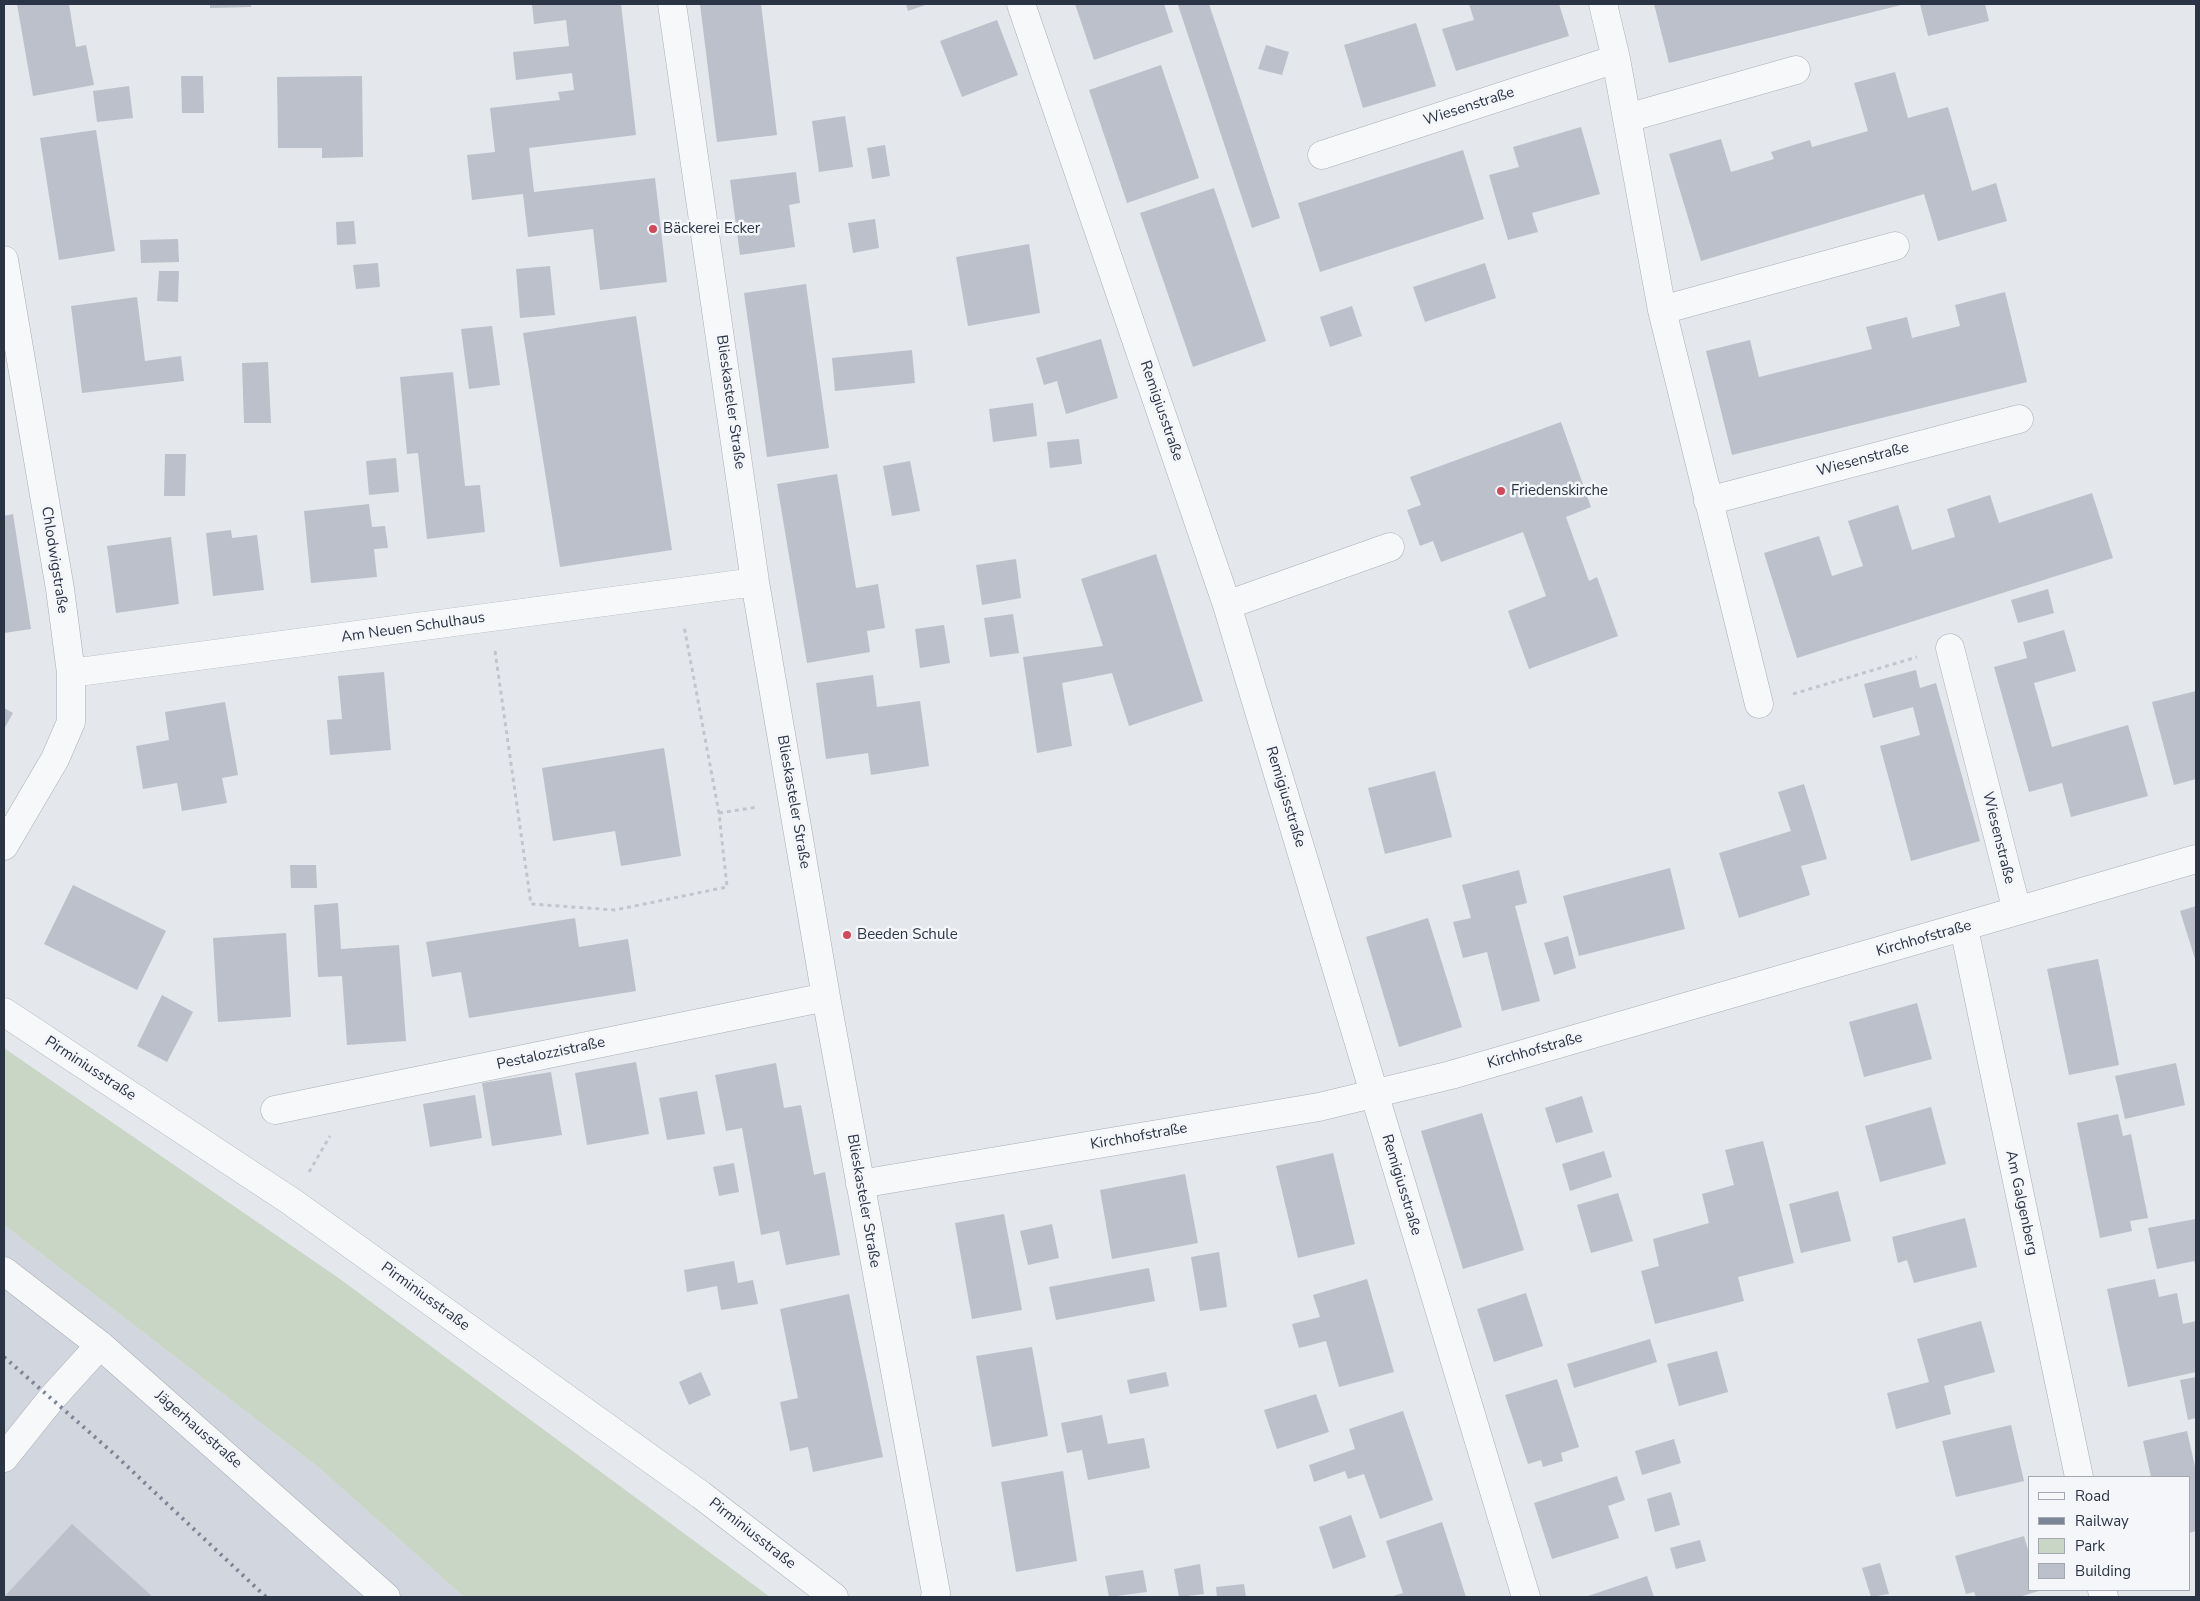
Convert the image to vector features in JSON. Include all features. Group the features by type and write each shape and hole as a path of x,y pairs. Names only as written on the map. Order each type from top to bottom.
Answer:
{"street":[{"name":"Blieskasteler Straße","path":"672,4 755,582 826,997 935,1597"},
{"name":"Remigiusstraße","path":"1021,4 1227,605 1526,1597"},
{"path":"1603,4 1616,59 1662,310 1759,704"},
{"name":"Wiesenstraße","path":"1322,155 1616,59"},
{"path":"1627,118 1796,70"},
{"path":"1662,310 1895,246"},
{"name":"Chlodwigstraße","path":"4,260 60,589 71,673 70,722 55,759 4,846"},
{"name":"Wiesenstraße","path":"1708,501 2019,419"},
{"path":"1227,605 1390,547"},
{"name":"Am Neuen Schulhaus","path":"71,673 755,582"},
{"name":"Wiesenstraße","path":"1950,648 2017,911"},
{"name":"Kirchhofstraße","path":"860,1184 1319,1107 1374,1095 1461,1072 1964,928 2196,859"},
{"name":"Am Galgenberg","path":"1964,928 2079,1476"},
{"name":"Pestalozzistraße","path":"275,1110 826,997"},
{"name":"Pirminiusstraße","path":"4,1012 292,1202 701,1495 834,1597"},
{"name":"Jägerhausstraße","path":"4,1271 100,1345 386,1597"},
{"path":"4,1458 52,1398 100,1345"}],"path":[{"path":"490,618 531,904 615,910 727,888 719,814 678,593"},
{"path":"1759,704 1950,648"},
{"path":"292,1202 354,1094"}],"shaded area":[{"path":"4,1225 318,1467 464,1597 4,1597"}],"green space":[{"path":"4,1048 340,1279 770,1597 464,1597 318,1467 4,1225"}],"building":[{"path":"17,4 69,4 76,47 86,45 94,85 33,96"},
{"path":"210,4 251,4 251,7 210,8"},
{"path":"532,4 621,4 636,135 529,148 534,192 655,178 667,282 600,290 593,229 528,237 523,194 472,200 467,155 495,152 490,108 560,100 558,92 574,90 572,73 516,80 513,52 569,46 566,20 534,24"},
{"path":"700,4 761,4 777,135 717,142"},
{"path":"906,4 928,4 908,11"},
{"path":"1075,4 1164,4 1173,32 1094,60"},
{"path":"1209,4 1280,218 1252,228 1178,5"},
{"path":"1469,4 1559,4 1569,36 1456,71 1442,29 1474,20"},
{"path":"1654,4 1905,4 1669,63"},
{"path":"1920,4 1985,4 1989,21 1928,36"},
{"path":"997,20 1018,75 962,97 940,41"},
{"path":"1416,23 1436,86 1363,108 1344,45"},
{"path":"1266,45 1289,52 1282,75 1258,69"},
{"path":"1161,65 1199,178 1127,203 1089,90"},
{"path":"1895,72 1908,118 1948,107 1972,191 1996,183 2007,221 1938,241 1924,194 1701,261 1669,154 1721,139 1731,172 1774,159 1771,152 1810,140 1812,147 1868,131 1854,83"},
{"path":"181,76 203,76 204,113 182,113"},
{"path":"362,76 363,157 322,158 322,148 278,148 277,77"},
{"path":"129,86 133,118 97,122 93,91"},
{"path":"845,116 853,167 819,172 812,121"},
{"path":"1581,127 1600,194 1532,213 1538,232 1508,240 1489,175 1519,167 1513,147"},
{"path":"96,130 115,251 59,260 40,138"},
{"path":"885,145 890,176 872,179 867,148"},
{"path":"1463,150 1484,219 1320,272 1298,203"},
{"path":"796,172 800,203 789,205 795,247 740,255 730,180"},
{"path":"1214,188 1266,341 1193,367 1140,213"},
{"path":"875,219 879,248 853,253 848,223"},
{"path":"354,221 356,244 337,245 336,222"},
{"path":"178,239 179,262 141,263 140,240"},
{"path":"1029,244 1040,313 968,326 956,257"},
{"path":"378,263 380,287 356,289 353,265"},
{"path":"1485,263 1496,298 1425,322 1413,287"},
{"path":"550,266 555,315 520,318 516,269"},
{"path":"159,271 179,271 178,302 157,301"},
{"path":"806,284 829,448 767,457 744,293"},
{"path":"2005,292 2027,382 1732,455 1706,351 1750,340 1759,377 1872,349 1866,327 1907,317 1912,338 1960,326 1955,305"},
{"path":"137,297 145,361 181,356 184,381 82,393 71,306"},
{"path":"1352,306 1362,336 1330,347 1320,317"},
{"path":"636,316 672,550 560,567 523,333"},
{"path":"492,326 500,385 469,389 461,329"},
{"path":"1101,339 1118,398 1066,414 1057,381 1044,385 1036,358"},
{"path":"912,350 915,383 835,391 832,358"},
{"path":"268,362 271,423 244,423 242,363"},
{"path":"453,372 465,486 480,485 485,532 427,539 418,453 407,454 400,377"},
{"path":"1033,403 1037,436 993,442 989,409"},
{"name":"Friedenskirche","path":"1561,422 1591,507 1566,517 1589,581 1597,577 1618,636 1529,669 1508,611 1546,596 1523,532 1441,562 1433,541 1420,546 1407,510 1421,505 1410,477"},
{"path":"1079,439 1082,464 1050,468 1047,442"},
{"path":"165,454 186,454 185,496 164,496"},
{"path":"396,458 399,492 369,495 366,461"},
{"path":"910,461 920,511 892,516 883,466"},
{"path":"837,474 856,588 878,584 885,628 867,631 870,652 807,663 777,484"},
{"path":"2092,493 2113,558 1797,658 1764,553 1819,536 1832,576 1863,566 1848,521 1898,505 1912,550 1955,537 1947,509 1990,495 1999,523"},
{"path":"369,504 372,527 385,526 388,548 374,549 377,577 311,583 304,511"},
{"path":"13,514 31,629 4,633 4,516"},
{"path":"231,530 232,538 257,535 264,590 213,596 206,533"},
{"path":"171,537 179,604 116,613 107,546"},
{"path":"1156,554 1203,701 1129,726 1112,673 1062,683 1072,746 1037,753 1023,657 1103,646 1081,579"},
{"path":"1016,559 1021,598 982,605 976,565"},
{"path":"2048,589 2054,613 2018,623 2011,600"},
{"path":"1013,614 1019,653 990,657 984,618"},
{"path":"944,625 950,663 920,668 915,629"},
{"path":"2064,630 2076,671 2034,683 2052,747 2128,725 2148,796 2071,817 2062,783 2029,792 1994,667 2027,658 2023,642"},
{"path":"1916,670 1920,688 1936,683 1980,841 1911,861 1880,746 1920,735 1913,707 1873,718 1864,684"},
{"path":"384,672 391,750 330,755 327,720 342,719 338,676"},
{"path":"873,675 877,707 920,701 929,766 871,775 868,753 826,759 816,683"},
{"path":"2196,691 2196,779 2174,785 2152,702"},
{"path":"225,702 238,775 222,778 227,803 182,811 177,783 143,789 136,746 169,740 165,712"},
{"path":"4,708 13,713 4,729"},
{"path":"664,748 681,856 621,866 615,831 553,841 542,768"},
{"path":"1435,771 1452,837 1385,854 1368,788"},
{"path":"1804,784 1827,859 1801,866 1810,895 1739,918 1719,853 1791,831 1778,792"},
{"path":"290,865 316,865 317,888 291,888"},
{"path":"1670,868 1685,929 1579,956 1563,896"},
{"path":"1519,870 1527,903 1515,906 1540,1001 1502,1011 1487,952 1463,958 1453,922 1471,918 1462,885"},
{"path":"73,885 166,931 137,990 44,944"},
{"path":"338,903 341,949 399,945 406,1041 347,1045 342,976 318,977 314,905"},
{"path":"2196,906 2196,962 2180,911"},
{"path":"575,918 579,947 628,939 636,991 469,1018 461,972 432,977 426,942"},
{"path":"1428,918 1462,1027 1399,1047 1366,937"},
{"path":"286,933 291,1017 218,1022 213,938"},
{"path":"1568,936 1576,968 1554,975 1544,943"},
{"path":"2098,959 2119,1065 2069,1075 2047,969"},
{"path":"162,995 193,1012 167,1062 137,1046"},
{"path":"1917,1003 1932,1059 1864,1077 1849,1022"},
{"path":"636,1062 649,1134 587,1145 575,1073"},
{"path":"776,1063 784,1108 801,1105 814,1175 825,1172 840,1255 786,1265 779,1231 761,1235 742,1128 726,1131 715,1075"},
{"path":"2176,1063 2185,1105 2125,1119 2115,1076"},
{"path":"551,1072 562,1135 492,1146 482,1083"},
{"path":"697,1091 705,1134 667,1140 659,1098"},
{"path":"475,1095 482,1138 430,1147 423,1104"},
{"path":"1582,1096 1593,1132 1556,1143 1545,1108"},
{"path":"1931,1107 1946,1164 1880,1182 1865,1126"},
{"path":"1482,1113 1524,1250 1463,1269 1421,1131"},
{"path":"2118,1114 2123,1136 2131,1134 2148,1218 2130,1221 2132,1231 2100,1238 2077,1123"},
{"path":"1763,1141 1794,1263 1738,1277 1744,1301 1655,1324 1641,1271 1659,1266 1653,1239 1709,1223 1702,1194 1734,1185 1725,1150"},
{"path":"1604,1151 1612,1177 1570,1191 1562,1164"},
{"path":"1333,1153 1355,1244 1298,1258 1276,1166"},
{"path":"734,1163 739,1192 719,1196 713,1167"},
{"path":"1185,1174 1198,1243 1112,1259 1100,1190"},
{"path":"1838,1191 1851,1241 1801,1253 1789,1204"},
{"path":"1618,1193 1633,1241 1591,1253 1577,1205"},
{"path":"1004,1214 1022,1310 972,1319 955,1223"},
{"path":"1965,1218 1977,1267 1914,1283 1907,1260 1898,1263 1892,1237"},
{"path":"2195,1219 2196,1266 2194,1261 2157,1269 2148,1228"},
{"path":"1052,1224 1059,1258 1028,1265 1020,1231"},
{"path":"1219,1252 1227,1307 1200,1311 1191,1257"},
{"path":"734,1261 738,1283 753,1280 758,1304 721,1310 717,1286 687,1292 684,1270"},
{"path":"1149,1268 1155,1301 1056,1320 1049,1287"},
{"path":"1367,1279 1394,1372 1339,1387 1326,1341 1299,1348 1292,1324 1320,1317 1313,1295"},
{"path":"2155,1279 2159,1297 2177,1293 2183,1324 2196,1321 2196,1372 2128,1387 2107,1289"},
{"path":"1526,1293 1543,1346 1494,1362 1477,1309"},
{"path":"849,1294 883,1457 813,1472 808,1447 790,1451 780,1402 798,1398 780,1309"},
{"path":"1981,1321 1995,1372 1944,1386 1951,1414 1896,1429 1887,1393 1929,1382 1917,1339"},
{"path":"1650,1339 1657,1362 1574,1388 1567,1364"},
{"path":"1032,1347 1048,1436 992,1447 976,1356"},
{"path":"1717,1351 1728,1392 1679,1406 1667,1364"},
{"path":"701,1372 711,1395 689,1405 679,1382"},
{"path":"1166,1372 1169,1386 1130,1394 1127,1380"},
{"path":"2196,1377 2196,1418 2188,1420 2180,1380"},
{"path":"1557,1379 1579,1447 1561,1453 1563,1461 1543,1467 1541,1460 1528,1464 1505,1395"},
{"path":"1316,1394 1329,1432 1277,1449 1264,1410"},
{"path":"1403,1411 1433,1500 1380,1519 1364,1474 1348,1479 1345,1471 1314,1482 1309,1465 1355,1449 1349,1429"},
{"path":"1102,1415 1108,1444 1144,1438 1150,1468 1088,1480 1082,1450 1067,1453 1061,1423"},
{"path":"2011,1425 2024,1481 1956,1497 1942,1441"},
{"path":"2187,1431 2196,1471 2196,1531 2190,1533 2190,1476 2151,1476 2143,1441"},
{"path":"1674,1439 1681,1463 1642,1475 1635,1451"},
{"path":"1063,1471 1077,1561 1016,1572 1001,1482"},
{"path":"1617,1476 1625,1500 1608,1506 1619,1538 1552,1559 1534,1503"},
{"path":"1671,1492 1680,1525 1655,1532 1647,1499"},
{"path":"1351,1515 1366,1557 1333,1569 1319,1527"},
{"path":"1442,1522 1466,1597 1390,1597 1403,1593 1386,1541"},
{"path":"72,1524 153,1597 4,1597"},
{"path":"2024,1536 2028,1550 2028,1591 2039,1591 2019,1597 1976,1597 1974,1592 1966,1594 1955,1556"},
{"path":"1700,1540 1706,1561 1676,1569 1670,1548"},
{"path":"1880,1563 1889,1594 1871,1597 1862,1568"},
{"path":"1200,1564 1204,1594 1179,1597 1174,1569"},
{"path":"1143,1570 1147,1592 1109,1597 1105,1576"},
{"path":"1647,1576 1654,1597 1585,1597"},
{"path":"1244,1584 1246,1597 1217,1597 1216,1587"}],"railway":[{"path":"4,1357 113,1453 266,1597"}],"place":[{"name":"Bäckerei Ecker","path":"653,229"},
{"name":"Friedenskirche","path":"1501,491"},
{"name":"Beeden Schule","path":"847,935"}]}
